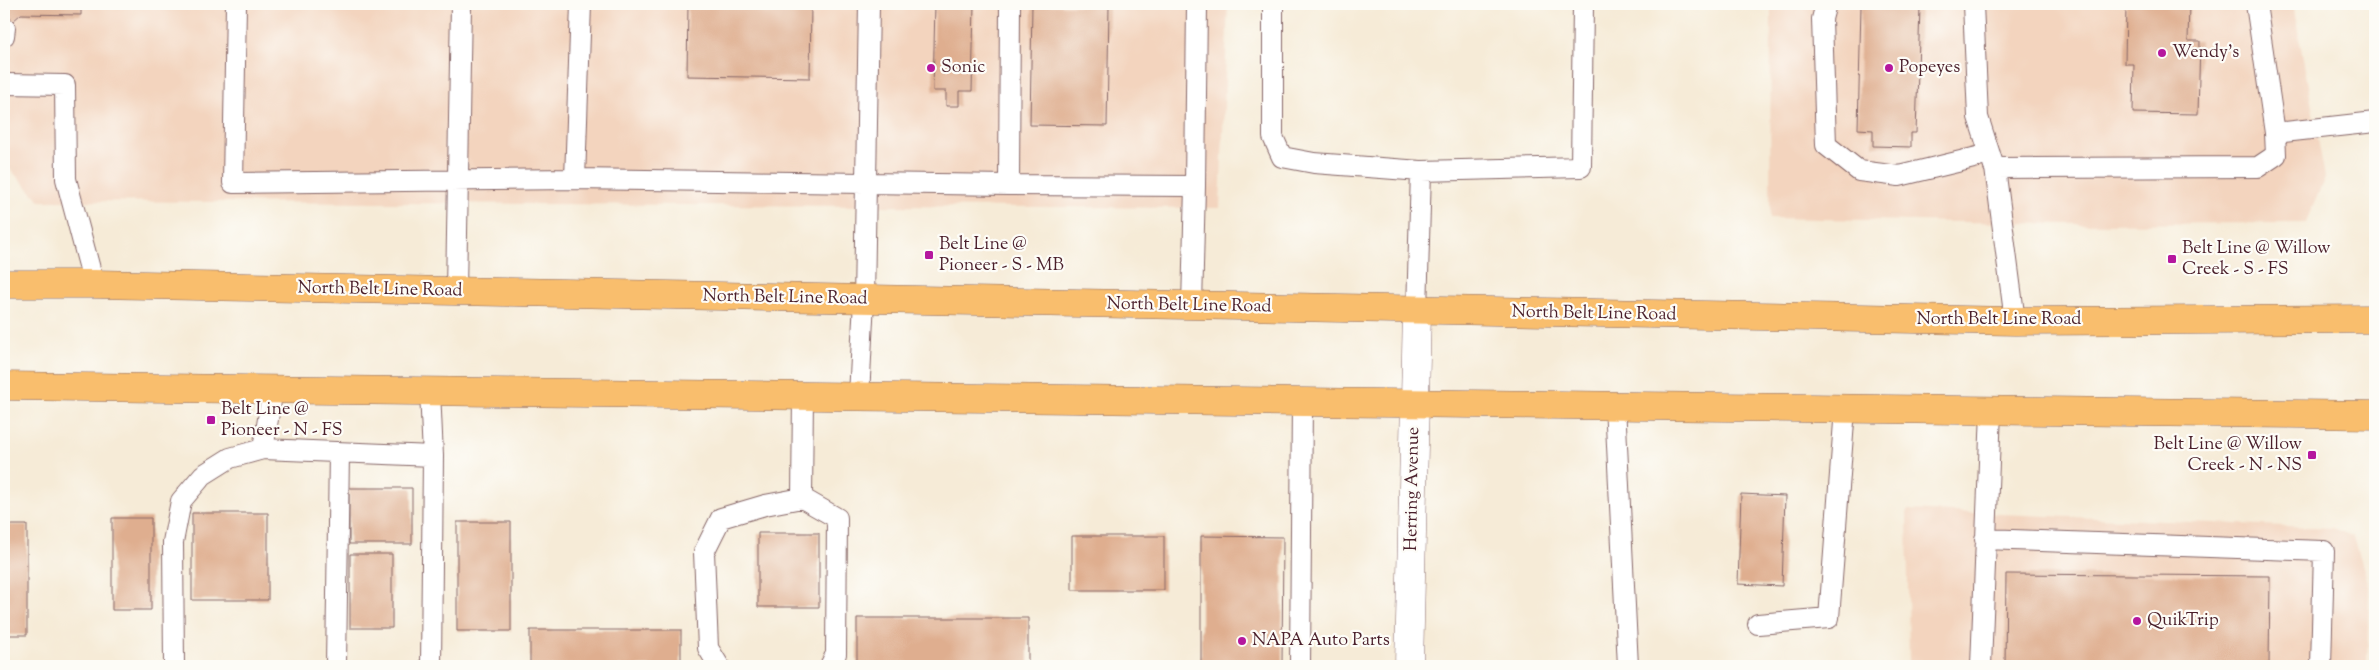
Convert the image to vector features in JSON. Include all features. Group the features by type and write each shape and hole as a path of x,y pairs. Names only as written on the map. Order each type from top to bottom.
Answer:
{"main road":[{"path":"4,270 53,283"},
{"name":"North Belt Line Road","path":"4,284 53,283 2015,322 2375,319"},
{"path":"4,386 1414,401 1845,409 2375,415"}],"street":[{"name":"Herring Avenue","path":"1408,666 1417,311"}],"lane":[{"path":"236,4 233,183 575,179 1195,186"},
{"path":"456,291 461,4"},
{"path":"575,179 581,4"},
{"path":"859,396 864,300 869,4"},
{"path":"1009,185 1010,4"},
{"path":"1192,306 1197,4"},
{"path":"1273,4 1273,137 1282,157 1314,163 1421,171 1581,166 1583,4"},
{"path":"1826,4 1822,20 1826,145 1859,171 1899,176 1992,161 2258,167 2276,155 2275,133 2256,4"},
{"path":"1972,4 1978,117 1992,161 2015,322"},
{"path":"4,84 65,85 66,179 94,284"},
{"path":"2275,133 2375,122"},
{"path":"1417,311 1421,171"},
{"path":"263,449 273,389"},
{"path":"430,391 433,456 431,666"},
{"path":"802,498 803,394"},
{"path":"1300,666 1302,400"},
{"path":"1615,404 1628,666"},
{"path":"1758,624 1829,618 1845,409"},
{"path":"1981,666 1991,411"},
{"path":"174,666 172,542 181,501 203,475 230,458 263,449 433,456"},
{"path":"336,666 339,452"},
{"path":"719,666 708,648 704,552 716,526 721,518 765,504 802,498 837,518 836,654 830,666"},
{"path":"1985,539 2324,551 2321,666"}],"shaded area":[{"path":"4,4 1228,4 1220,208 40,201 8,167 4,167"},
{"path":"1771,4 2293,4 2325,177 2306,223 2063,224 1770,218"},
{"path":"1907,510 2333,528 2354,537 2369,586 2367,666 1909,666"}],"building":[{"path":"4,4 81,4 81,15 21,14 4,29"},
{"path":"688,4 811,4 810,78 687,76"},
{"path":"935,4 974,4 972,91 959,91 959,106 946,106 946,91 933,91"},
{"name":"Wendy's","path":"2126,4 2189,4 2188,41 2200,41 2198,114 2133,113 2134,64 2125,64"},
{"path":"1032,5 1109,6 1107,126 1030,125"},
{"name":"Popeyes","path":"1861,6 1920,7 1916,133 1911,133 1911,147 1873,146 1873,130 1858,129"},
{"path":"349,488 412,488 412,544 349,544"},
{"path":"1741,494 1785,496 1782,586 1738,584"},
{"path":"192,513 268,513 268,600 192,600"},
{"path":"112,518 151,518 151,610 112,610"},
{"path":"457,522 511,522 511,631 457,631"},
{"path":"4,525 27,525 27,635 4,635"},
{"path":"758,533 819,533 819,607 758,607"},
{"path":"1072,536 1164,536 1164,590 1072,590"},
{"path":"1201,536 1283,537 1282,666 1201,666"},
{"path":"350,554 392,554 392,628 350,628"},
{"name":"QuikTrip","path":"2006,574 2270,576 2269,666 2005,666"},
{"path":"857,618 1028,618 1028,666 857,666"},
{"path":"530,630 681,630 681,666 530,666"},
{"path":"4,662 27,662 27,666 4,666"},
{"path":"446,664 502,664 502,666 446,666"}],"place":[{"name":"Wendy's","path":"2162,53"},
{"name":"Sonic","path":"931,68"},
{"name":"Popeyes","path":"1889,68"},
{"name":"Belt Line @ Pioneer - S - MB","path":"929,255"},
{"name":"Belt Line @ Willow Creek - S - FS","path":"2172,259"},
{"name":"Belt Line @ Pioneer - N - FS","path":"211,420"},
{"name":"Belt Line @ Willow Creek - N - NS","path":"2312,455"},
{"name":"QuikTrip","path":"2137,621"},
{"name":"NAPA Auto Parts","path":"1242,641"}]}
